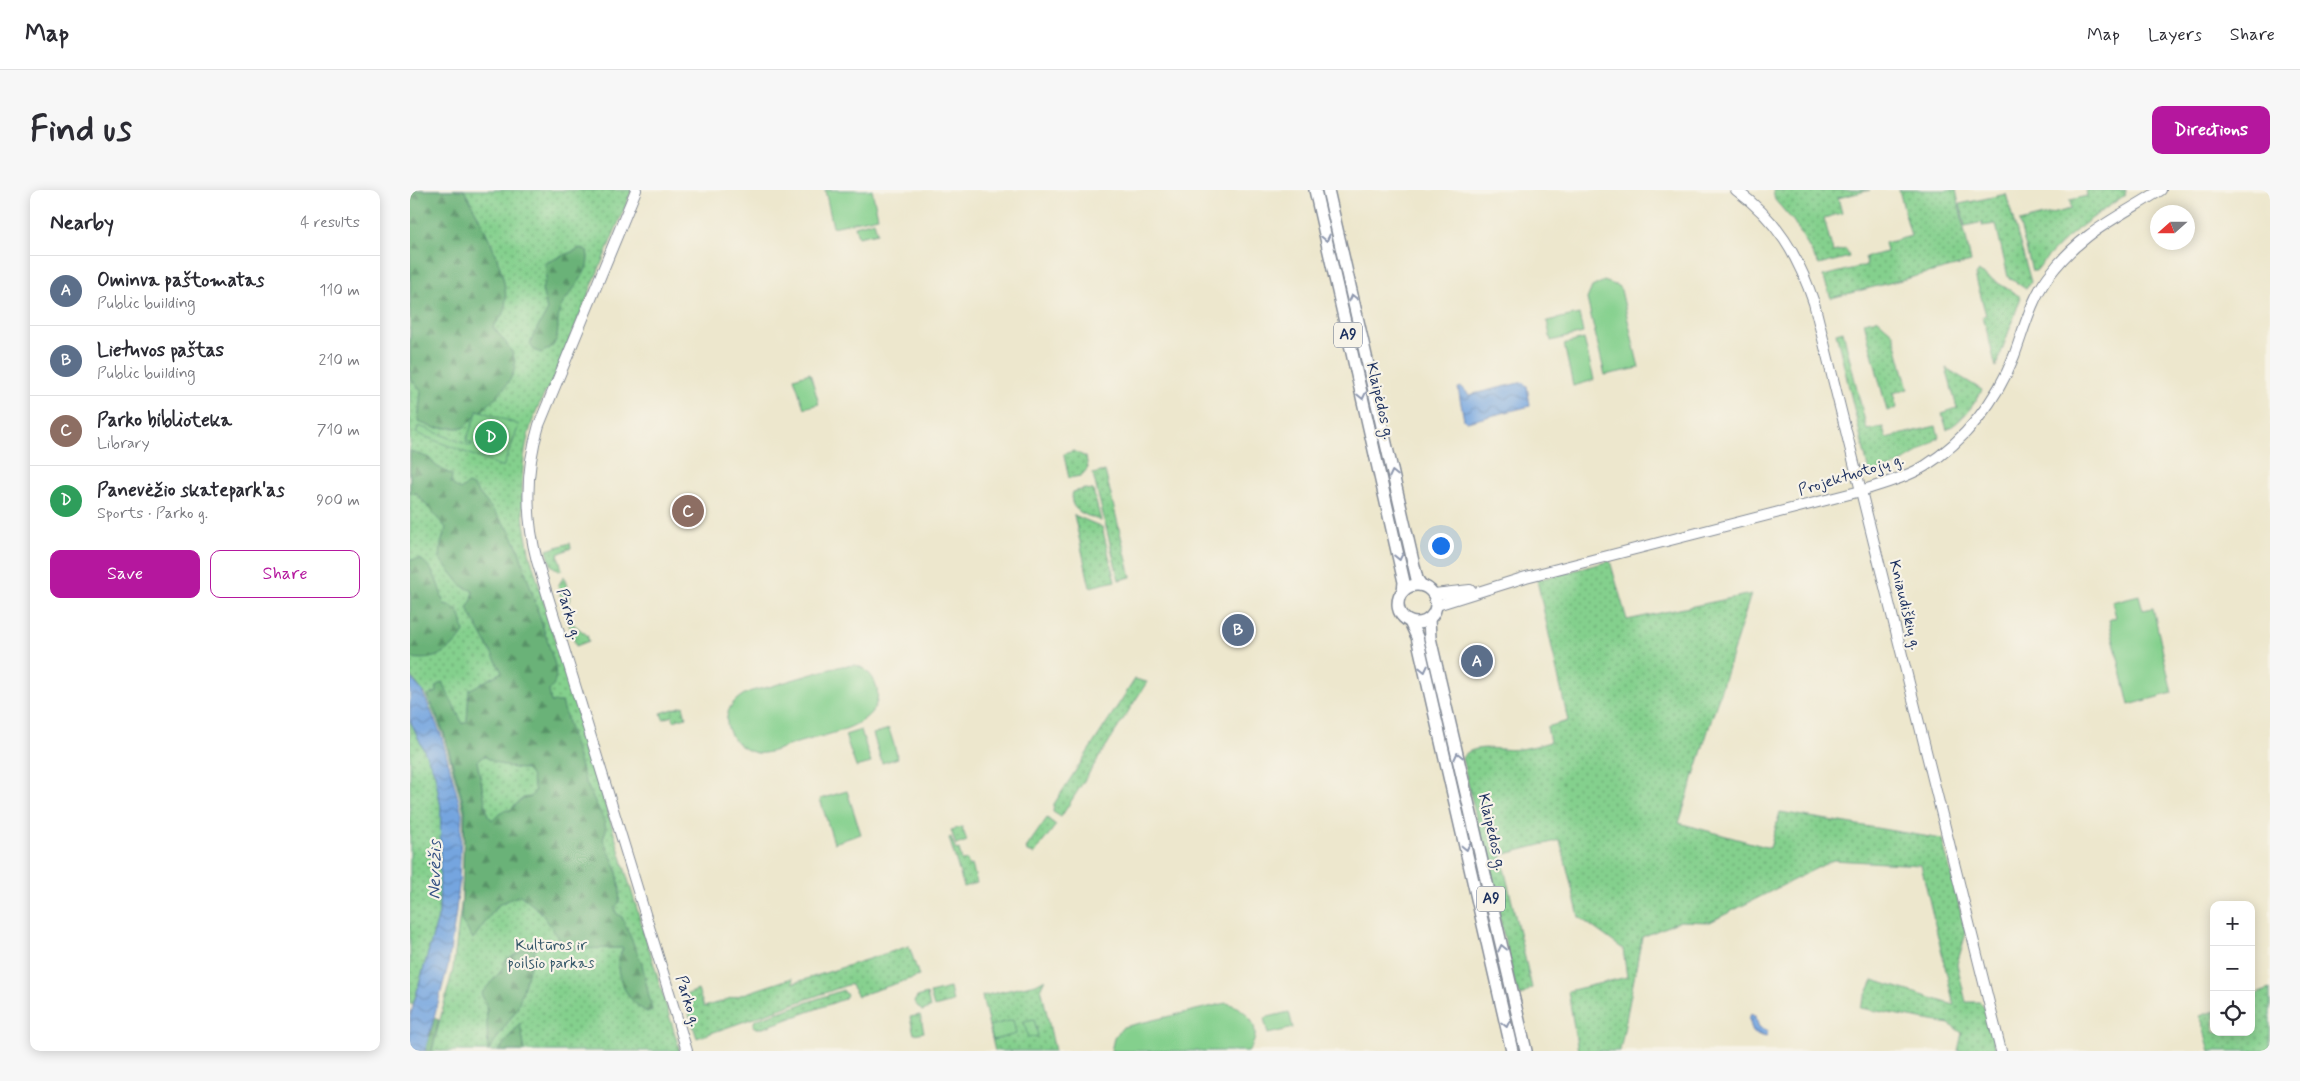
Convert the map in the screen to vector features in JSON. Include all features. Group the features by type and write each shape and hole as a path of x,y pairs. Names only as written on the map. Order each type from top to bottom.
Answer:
{"highway":[{"name":"Klaipėdos g.","path":"1315,190 1404,582 1403,591 1399,599 1399,611 1410,622 1415,631 1512,1051"},
{"name":"Klaipėdos g.","path":"1328,190 1417,579 1420,585"},
{"path":"1403,591 1409,586 1420,585 1428,588 1435,600 1434,613 1429,620 1418,624 1410,622"},
{"name":"Klaipėdos g.","path":"1429,620 1430,638 1526,1051"},
{"path":"1500,998 1512,995"}],"main road":[{"name":"Parko g.","path":"636,190 539,425 530,466 528,503 531,533 537,562 687,1051"},
{"name":"Kniaudiškių g.","path":"1736,190 1758,207 1793,253 1805,277 1822,330 2001,1051"},
{"name":"Projektuotojų g.","path":"1435,600 1481,590 1861,491 1924,467 1950,446 1981,414 1996,395 2008,370 2034,301 2047,278 2063,258 2081,240 2095,230 2161,190"}],"green space":[{"name":"Kultūros ir poilsio parkas","path":"410,190 632,190 552,382 540,402 532,423 526,444 523,467 523,512 530,556 680,1051 432,1051 453,969 462,897 464,812 443,734 425,694 410,675"},
{"path":"410,190 464,190 486,232 500,266 504,283 506,298 504,311 493,327 512,353 515,363 514,371 510,380 495,398 463,428 435,428 418,422 421,391 410,378"},
{"path":"825,190 872,190 878,217 833,227"},
{"path":"1773,190 1870,190 1838,198 1842,213 1824,218 1833,252 1846,249 1849,257 1819,265 1794,222 1775,200"},
{"path":"1899,190 1956,190 1971,262 1831,298 1823,276 1867,265 1865,257 1887,252 1885,243 1911,236"},
{"path":"2086,190 2126,190 2125,195 2077,229 2056,248 2036,271 2032,271 2019,222 2071,209 2070,200 2087,196"},
{"path":"2006,194 2031,282 2026,289 2008,277 1996,224 1982,226 1983,222 1965,226 1960,204"},
{"path":"874,221 877,233 858,237 855,226"},
{"path":"581,248 587,251 587,266 580,280 561,307 554,344 541,353 534,350 530,344 547,311 542,289 546,279 545,263"},
{"path":"1337,269 1342,269 1410,567 1406,568"},
{"path":"1978,271 2021,297 1996,367 1983,316 1986,315 1975,275"},
{"path":"1604,281 1618,286 1621,290 1639,368 1605,375 1587,299 1592,287"},
{"path":"1579,314 1583,333 1551,341 1547,321"},
{"path":"1877,319 1893,333 1908,389 1893,393 1897,408 1887,411 1864,322"},
{"path":"1843,331 1867,430 1883,427 1886,438 1936,426 1939,437 1906,460 1870,476 1836,333"},
{"path":"1584,339 1594,380 1573,386 1564,344"},
{"path":"1946,368 1982,390 1967,412 1947,430 1942,413 1957,408"},
{"path":"810,373 819,404 804,408 794,378"},
{"path":"478,410 519,425 503,467 416,433 419,426 471,446 472,443 466,441"},
{"path":"410,451 429,458 436,466 452,475 451,483 460,490 468,484 474,487 509,530 518,548 555,665 555,681 549,691 551,702 562,702 585,781 604,820 606,830 603,839 616,867 620,889 619,903 615,907 616,913 622,917 642,964 652,1010 647,1012 635,1004 622,984 618,963 623,948 575,949 563,944 540,911 520,895 498,905 473,939 461,920 465,809 444,733 428,695 437,692 436,686 442,682 463,724 467,721 469,690 502,672 467,608 472,600 473,591 462,586 440,559 441,543 446,528 417,494 410,492","holes":["484,756 499,764 525,769 531,775 535,791 531,797 523,798 510,810 502,811 493,820 488,816 477,761"]},
{"path":"1073,451 1086,457 1088,468 1081,476 1069,478 1064,454"},
{"path":"1105,471 1131,577 1119,580 1093,474"},
{"path":"1085,489 1093,490 1101,521 1084,514 1072,504 1073,492"},
{"path":"1074,515 1102,527 1115,581 1090,587"},
{"path":"570,543 571,548 558,554 562,570 559,571 551,565 547,550"},
{"path":"419,559 432,572 444,604 450,605 457,610 464,632 454,645 442,654 420,659 412,658 410,655 410,560"},
{"path":"1610,561 1627,620 1751,594 1679,823 1770,848 1780,812 1942,839 1966,933 1957,964 1966,1002 1980,1002 1985,1009 1996,1051 1958,1051 1962,1033 1949,1024 1860,1008 1873,980 1954,1005 1921,865 1833,860 1710,922 1680,921 1642,937 1620,1051 1578,1051 1568,991 1627,977 1623,949 1579,917 1560,840 1501,855 1532,988 1521,996 1516,988 1462,758 1467,753 1480,748 1512,750 1550,742 1547,727 1568,721 1537,580"},
{"path":"564,576 570,598 567,606 564,607 558,586"},
{"path":"2139,595 2143,610 2153,608 2172,693 2129,705 2109,620 2116,617 2112,602"},
{"path":"572,623 587,635 589,641 576,646 569,624"},
{"path":"1428,641 1504,975 1502,976 1486,909 1477,882 1423,642"},
{"path":"855,665 868,672 876,685 877,699 873,711 864,719 837,732 766,753 747,750 733,738 727,721 728,713 732,704 743,695 751,691 833,668"},
{"path":"1135,679 1147,682 1061,817 1053,812 1054,804"},
{"path":"683,706 686,717 674,721 672,716 663,719 661,713"},
{"path":"410,720 435,774 441,807 439,914 413,1005 410,1004"},
{"path":"889,729 898,758 882,763 873,734"},
{"path":"861,730 871,763 856,767 845,735"},
{"path":"847,791 861,834 834,843 820,799"},
{"path":"1047,818 1056,825 1034,854 1027,852 1026,848"},
{"path":"962,827 967,841 956,845 951,830"},
{"path":"951,837 956,850 959,849 962,861 967,860 969,866 972,865 977,883 964,887 949,838"},
{"path":"538,941 517,1009 488,1051 486,1004 481,994 500,972 506,960"},
{"path":"909,946 919,976 858,996 850,984 697,1038 683,996 698,990 704,1007 792,978 794,983"},
{"path":"1045,979 1041,987 1055,1051 995,1051 982,996 1036,984"},
{"path":"950,988 953,1002 934,1007 930,993"},
{"path":"2270,989 2270,1051 2210,1051 2200,1016 2210,1012 2210,1036 2255,1036 2255,995"},
{"path":"843,990 847,995 844,999 763,1028 753,1026 755,1020"},
{"path":"927,994 930,1008 922,1011 914,1002 917,997"},
{"path":"1226,1003 1241,1009 1252,1021 1255,1036 1248,1051 1111,1051 1114,1038 1123,1027"},
{"path":"1289,1012 1293,1028 1268,1034 1264,1018"},
{"path":"920,1015 924,1032 914,1034 910,1017"},
{"path":"434,1018 439,1020 432,1051 425,1051"},
{"path":"1034,1019 1038,1036 1028,1038 1024,1021"},
{"path":"1013,1020 1016,1034 993,1040 989,1026"},
{"path":"520,1023 525,1051 498,1051"}],"water":[{"path":"1523,382 1527,386 1530,406 1467,422 1464,420 1458,388 1462,387 1469,395"},
{"path":"410,677 422,691 441,734 462,813 459,886 448,966 425,1051 410,1051 410,1017 439,914 441,807 435,774 410,720"},
{"path":"1751,1014 1755,1016 1759,1027 1768,1031 1766,1037 1753,1033 1749,1019"}],"place":[{"name":"Panevėžio skatepark'as","path":"491,437"},
{"name":"Parko biblioteka","path":"688,511"},
{"name":"Lietuvos paštas","path":"1238,630"},
{"name":"Ominva paštomatas","path":"1477,661"}],"water label":[{"name":"Nevėžis","path":"435,870"}]}
